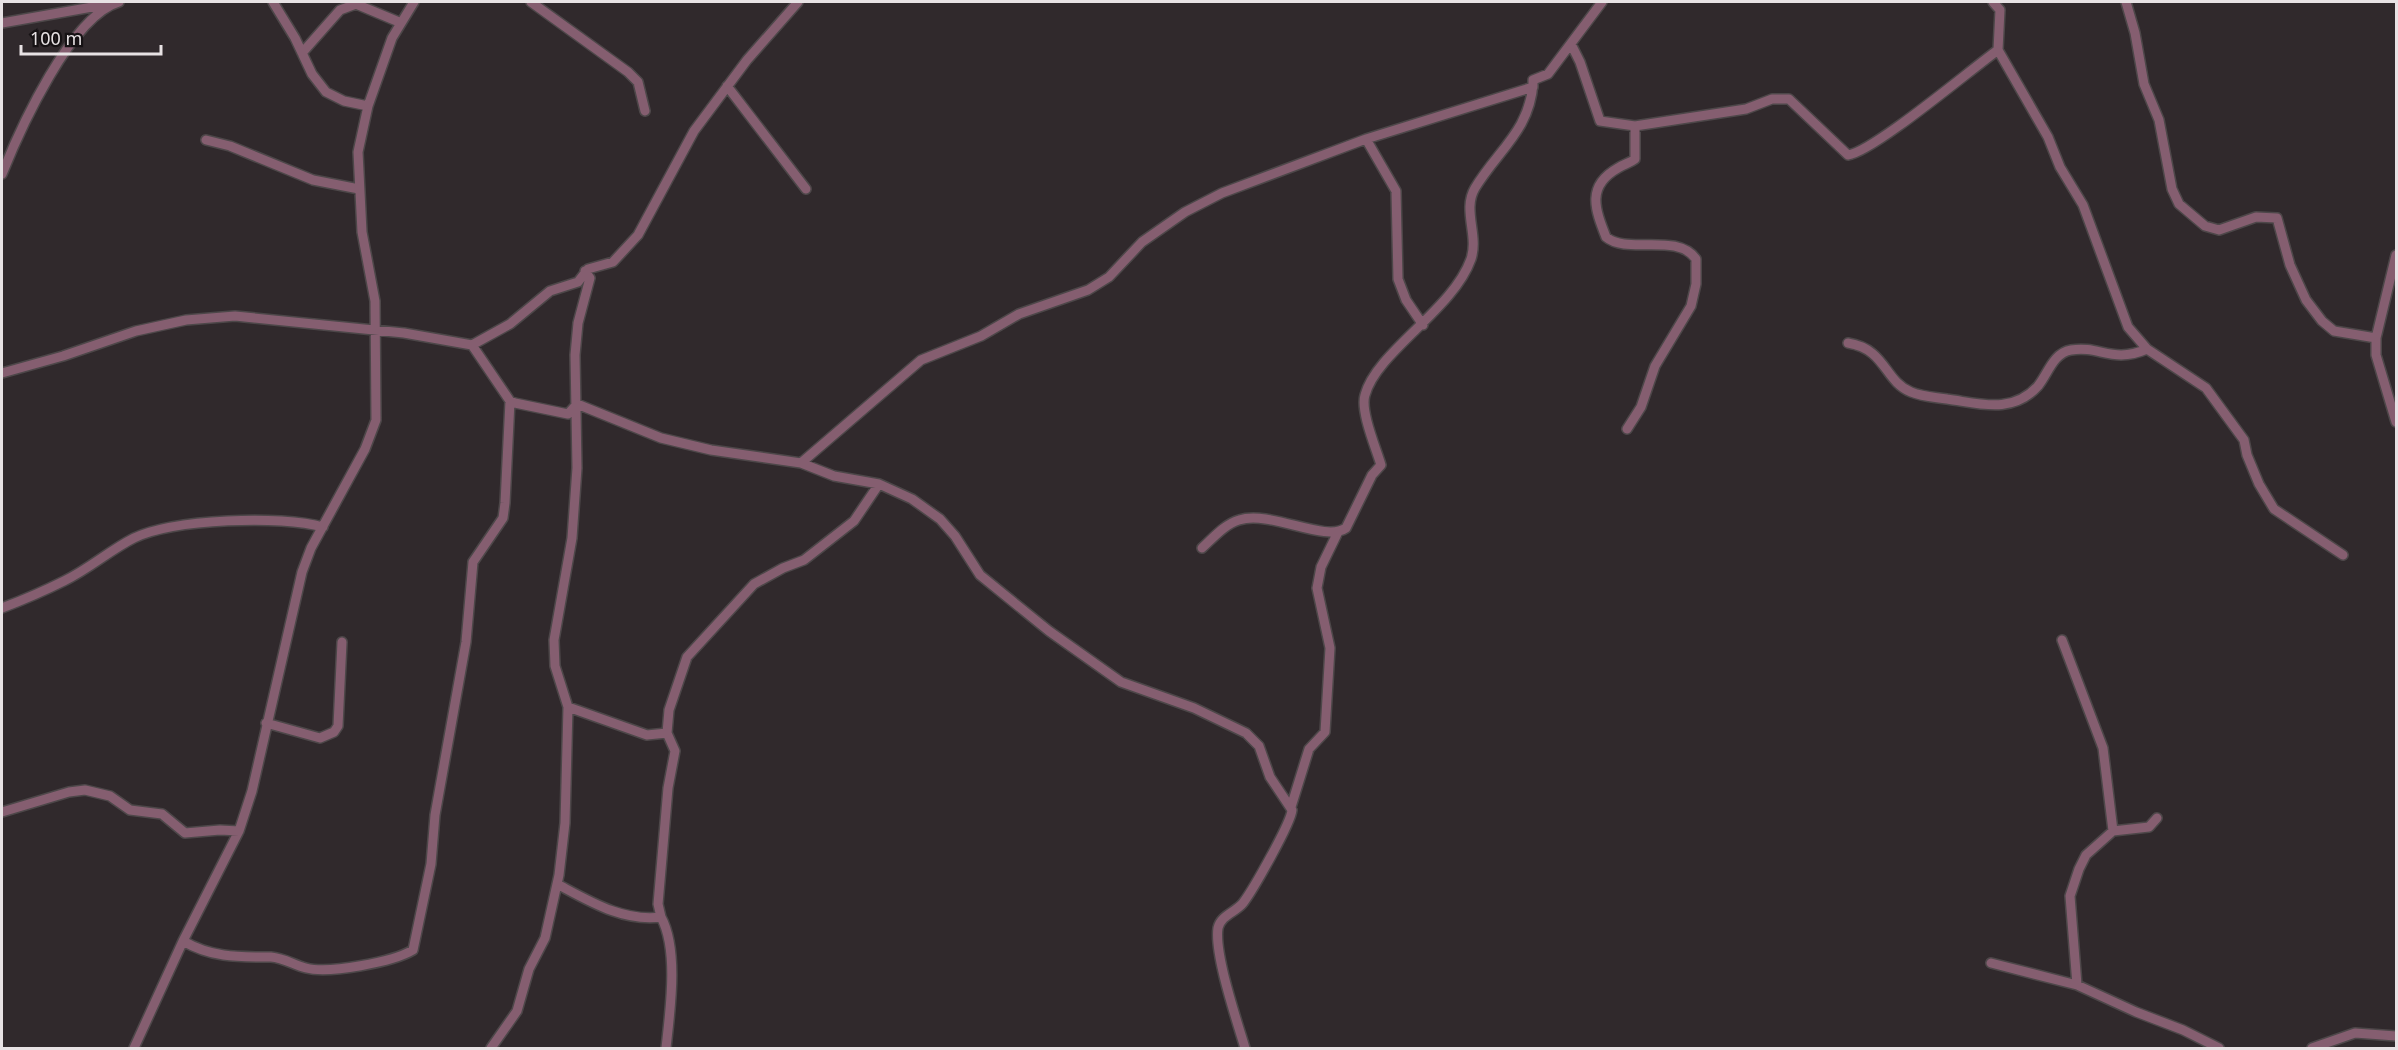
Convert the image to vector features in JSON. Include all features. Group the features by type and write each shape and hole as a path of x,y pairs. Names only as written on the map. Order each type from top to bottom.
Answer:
{"street":[{"path":"2,23 116,2"},
{"path":"2,174 67,45 86,23 116,2"},
{"path":"273,2 312,74 326,92 344,101 368,106"},
{"path":"134,1048 183,941 239,831 252,791 302,572 323,527 365,449 376,420 377,330 359,189 358,152 368,106 399,22 414,2"},
{"path":"531,2 628,72 638,82 645,111"},
{"path":"2,373 63,356 136,331 186,320 235,316 377,330 472,345 510,324 550,291 578,282 585,272 613,262 638,235 694,131 727,86 798,2"},
{"path":"1533,80 1548,74 1602,2"},
{"path":"1993,2 2000,10 1998,50 2048,137 2060,167 2083,205 2128,327 2148,350 2206,388 2244,440 2255,474 2274,509 2343,555"},
{"path":"2126,2 2135,33 2144,84 2159,120 2172,189 2179,204 2205,226 2219,230 2256,217 2277,218 2290,265 2306,300 2322,321 2334,331 2376,338"},
{"path":"302,53 340,10 356,4 399,22"},
{"path":"1571,44 1580,62 1600,121 1635,126 1746,109 1782,98 1789,99 1839,149 1848,155 1856,154 1998,50"},
{"path":"801,463 921,360 981,336 1020,314 1088,290 1109,277 1142,243 1185,212 1222,193 1366,139 1533,87 1533,80"},
{"path":"1202,548 1220,531 1239,520 1268,518 1312,530 1338,532 1346,528 1372,475 1382,465 1364,409 1365,395 1381,368 1423,325 1462,276 1471,258 1474,236 1468,205 1474,189 1526,118 1532,99 1533,80"},
{"path":"727,86 806,189"},
{"path":"1627,429 1641,407 1655,366 1691,306 1697,271 1696,259 1685,249 1619,242 1606,237 1594,200 1596,193 1610,175 1635,159 1635,126"},
{"path":"1366,139 1396,190 1398,279 1406,300 1423,325"},
{"path":"206,140 230,146 313,180 359,189"},
{"path":"2397,255 2376,338 2376,355 2397,422"},
{"path":"491,1048 517,1011 529,969 545,938 557,884 565,823 568,707 555,666 554,640 572,538 577,468 575,355 580,314 590,278 585,272"},
{"path":"1848,343 1862,345 1871,351 1907,390 1925,397 1976,406 1998,406 2022,398 2036,388 2060,355 2070,350 2122,357 2148,350"},
{"path":"183,941 195,948 224,956 246,959 273,957 307,969 363,967 413,950 432,864 435,815 466,642 473,562 499,524 504,511 510,401 472,345"},
{"path":"510,401 568,414 577,404"},
{"path":"577,404 661,438 711,450 801,463 834,476 879,484 925,506 955,536 980,575 1049,631 1121,682 1194,708 1246,733 1259,746 1270,777 1291,807"},
{"path":"666,1048 671,998 669,936 658,904 668,788 675,751 667,732 669,710 687,657 754,584 783,568 804,560 854,521 879,484"},
{"path":"2,608 66,580 135,538 157,530 266,519 289,519 323,527"},
{"path":"1245,1048 1219,948 1218,928 1222,918 1241,906 1257,884 1269,856 1290,819 1291,807 1309,749 1325,732 1330,648 1317,588 1321,567 1338,532"},
{"path":"2061,640 2103,748 2114,831"},
{"path":"266,723 320,738 334,732 338,726 342,642"},
{"path":"568,707 647,735 667,732"},
{"path":"2,812 69,792 85,790 110,796 130,810 162,814 185,833 239,831"},
{"path":"2077,985 2070,896 2086,855 2114,831 2149,827 2157,818"},
{"path":"557,884 601,908 645,918 661,917"},
{"path":"1991,963 2077,985 2183,1030 2219,1048"},
{"path":"2312,1048 2355,1034 2397,1036"}]}
